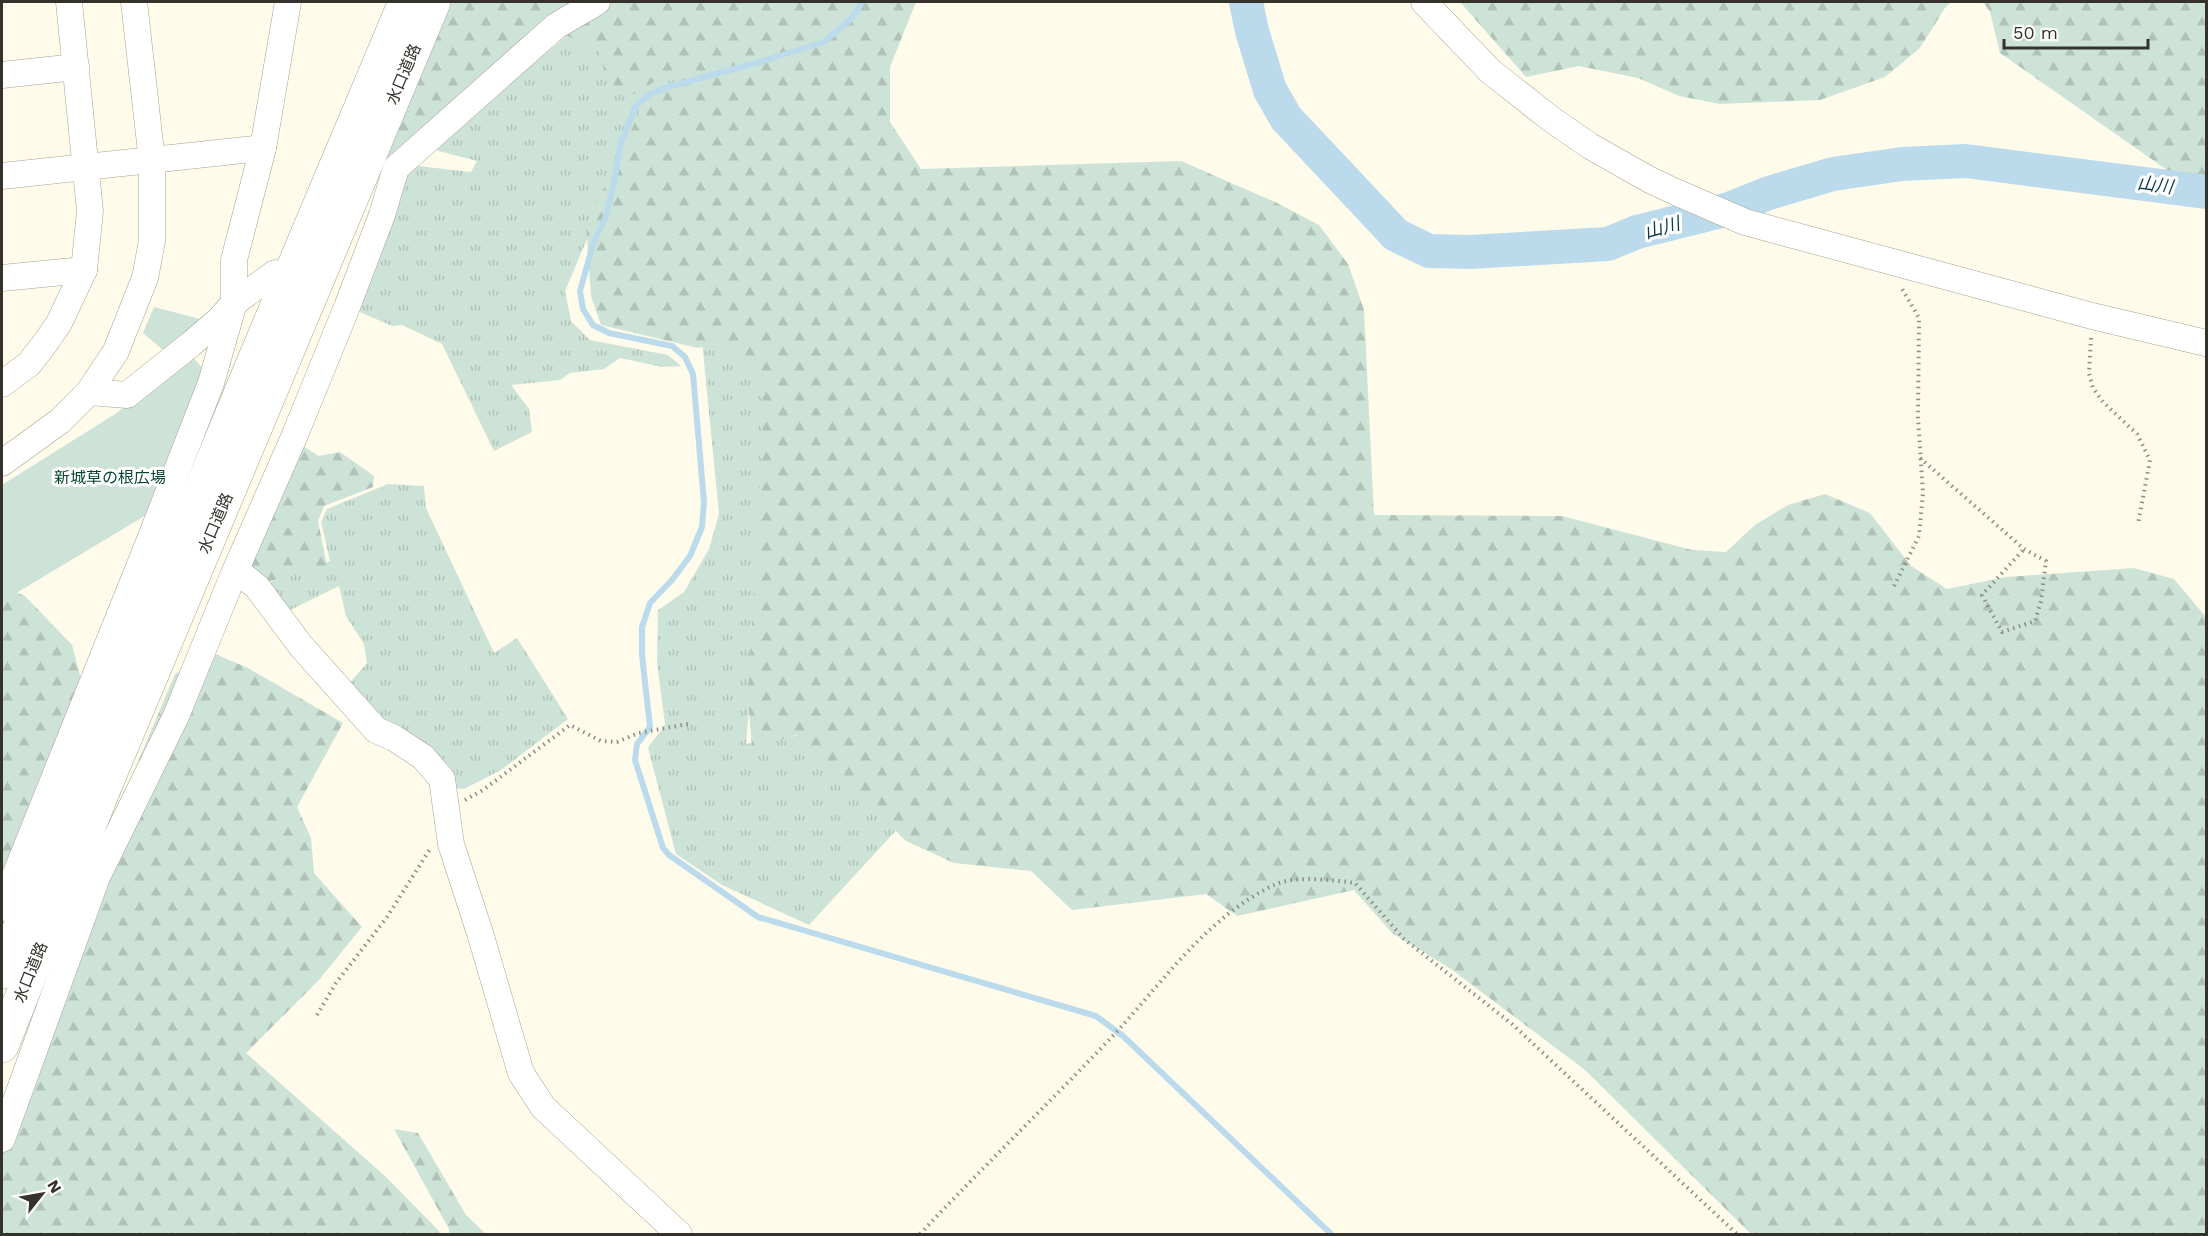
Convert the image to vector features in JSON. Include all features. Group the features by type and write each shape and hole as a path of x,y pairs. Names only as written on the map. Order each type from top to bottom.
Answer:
{"highway":[{"name":"水口道路","path":"2,972 67,808 405,2"},
{"name":"水口道路","path":"2,1046 104,789 434,2"}],"street":[{"path":"3,382 29,364 46,342 59,323 84,270 90,211 69,2"},
{"path":"2,463 60,421 89,392 116,351 145,278 152,241 152,161 134,2"},
{"path":"2,908 157,545 211,382 234,303 234,260 263,148 288,2"},
{"path":"2,1139 97,877 176,716 229,572 343,318 382,215 382,186 396,168 556,26 597,2"},
{"path":"1424,2 1490,71 1551,119 1590,146 1678,193 1745,222 2092,316 2206,343"},
{"path":"2,75 76,67"},
{"path":"2,176 263,148"},
{"path":"2,278 84,270"},
{"path":"89,392 127,395 219,320 234,303 275,273"},
{"path":"229,572 256,587 301,646 376,730 394,738 423,757 442,779 451,844 521,1073 543,1107 679,1234"}],"path":[{"path":"1882,258 1918,318 1920,458 1923,493 1919,536 1894,586"},
{"path":"2092,316 2089,373 2093,388 2103,402 2137,434 2150,460 2138,524"},
{"path":"1920,458 2024,549 2046,561 2041,601 2035,621 2002,632 1982,595 2024,549"},
{"path":"447,815 459,802 483,790 570,725 601,741 616,742 639,733 688,724"},
{"path":"317,1015 336,984 387,917 430,848"},
{"path":"920,1234 1112,1037 1200,939 1240,903 1276,883 1318,878 1354,883 1404,939 1512,1024 1737,1234"}],"green space":[{"path":"448,2 916,2 890,67 890,122 921,169 1181,161 1275,202 1319,225 1348,264 1364,310 1374,515 1562,516 1692,550 1726,552 1755,525 1788,505 1825,494 1870,513 1911,566 1947,589 2006,577 2134,568 2174,579 2206,617 2206,1234 1751,1234 1585,1070 1451,969 1392,933 1354,890 1237,916 1206,894 1072,910 1031,871 954,863 906,841 797,735 752,748 748,699 764,402 744,357 715,344 698,348 601,325 591,296 586,226 642,107 652,96 695,72 661,78 629,97 609,89 599,51 549,27 381,169"},
{"path":"1460,2 1951,2 1920,48 1885,77 1820,100 1720,104 1679,96 1638,78 1579,66 1526,77"},
{"path":"1983,2 2206,2 2206,175 2170,172 2000,53 1990,12"},
{"path":"571,32 658,74 701,69 607,192 565,291 571,321 590,340 668,355 681,366 662,367 620,358 604,369 570,373 560,380 511,385 529,409 532,432 494,451 442,344 402,325 392,326 353,309 408,172 418,166 471,172 477,161 431,149"},
{"path":"154,307 208,321 168,354 143,333"},
{"path":"702,341 749,353 771,399 765,517 746,744 808,734 900,826 809,925 722,885 676,854 648,748 665,724 657,663 658,610 684,592 709,549 719,514"},
{"name":"新城草の根広場","path":"193,357 206,373 153,511 13,595 2,591 2,485 115,414"},
{"path":"296,442 319,456 340,452 374,476 373,487 324,506 318,521 327,566 256,585 244,572"},
{"path":"388,484 424,486 426,508 494,653 517,638 568,719 501,770 464,789 451,788 344,689 367,663 364,644 346,616 339,586 280,615 259,586 330,561 321,522 327,509"},
{"path":"2,586 25,596 72,645 90,713 2,955"},
{"path":"213,653 248,668 343,723 297,807 311,838 314,873 362,927 318,981 246,1053 386,1177 442,1234 2,1234 2,1102 62,942 175,674"},
{"path":"394,1129 418,1133 466,1215 486,1234 449,1234 449,1229"}],"waterway":[{"path":"862,2 852,18 824,42 668,87 650,94 636,106 621,142 605,219 594,241 580,291 583,309 593,325 609,333 672,346 685,357 693,374 704,502 702,527 690,556 672,580 650,603 642,627 642,655 650,727 637,744 635,760 663,848 669,855 758,917 1096,1016 1123,1036 1331,1234"},
{"name":"山川","path":"1246,2 1252,31 1270,90 1286,118 1396,235 1429,251 1470,252 1608,244 1637,232 1729,209 1769,193 1833,174 1902,164 1966,161 2206,192"}],"tunnel":[{"path":"182,555 218,570"}]}
